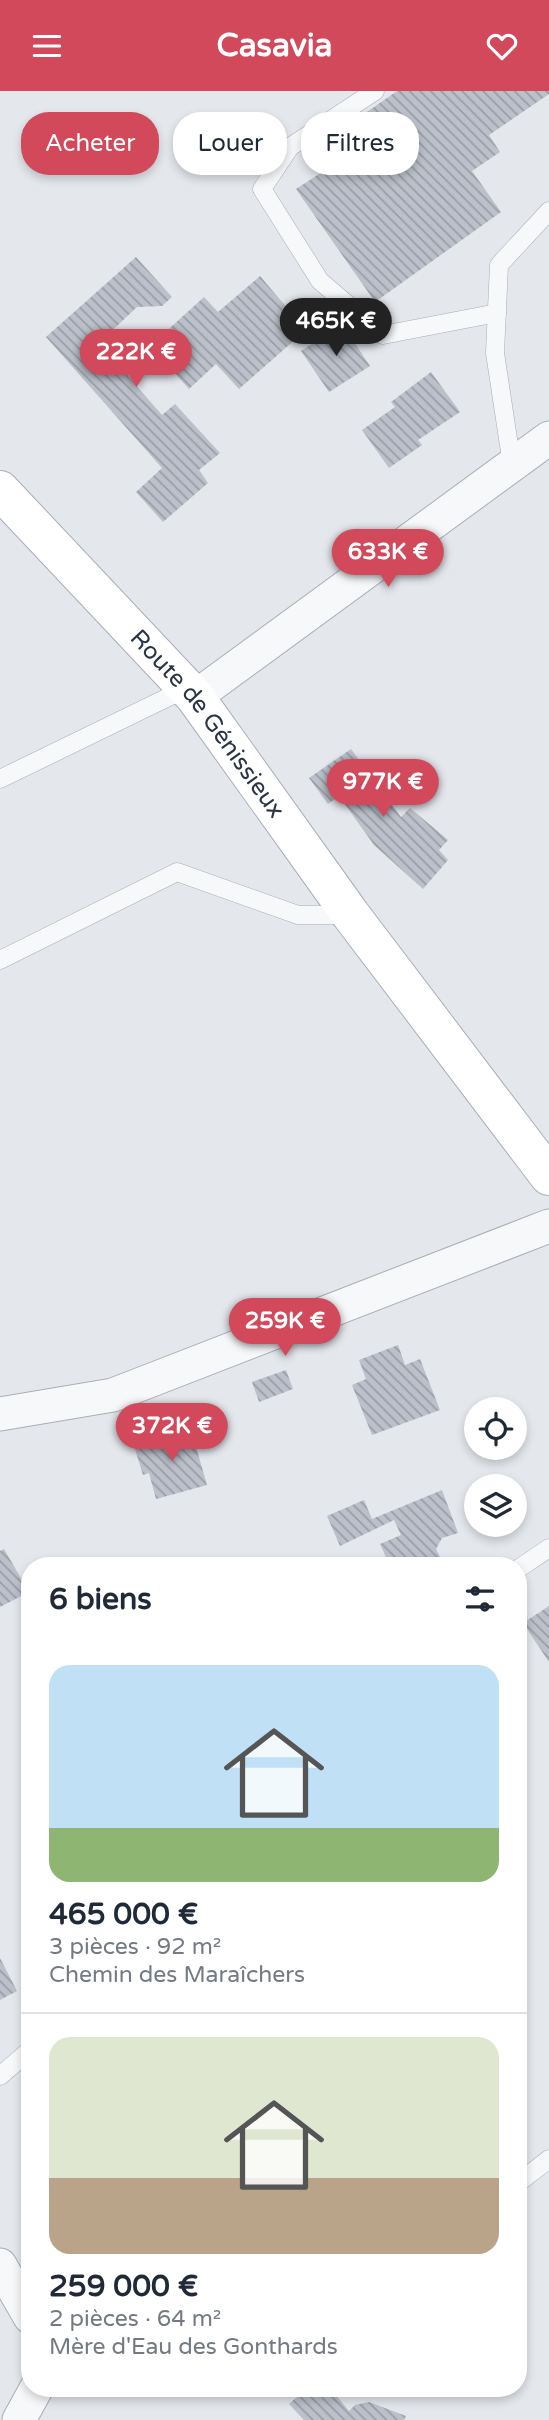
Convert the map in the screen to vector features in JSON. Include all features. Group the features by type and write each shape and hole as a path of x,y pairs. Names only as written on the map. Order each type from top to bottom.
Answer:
{"street":[{"path":"191,693 549,438"},
{"name":"Route de Génissieux","path":"0,490 191,693 264,789 351,915 549,1176"},
{"path":"0,1414 113,1395 549,1226"},
{"path":"0,2265 21,2301"},
{"path":"19,2420 32,2397"}],"lane":[{"path":"375,91 290,147 262,189 320,281 383,335 497,313"},
{"path":"512,465 495,353 499,265 549,211"},
{"path":"0,779 191,693"},
{"path":"0,960 177,872 298,915 351,915"},
{"path":"527,1563 549,1548"},
{"path":"0,2076 21,2058"},
{"path":"527,2176 549,2159"}],"building":[{"path":"397,91 549,91 549,94 489,135 500,152 472,171 501,212 375,302 296,189 318,175 419,175 419,112 367,112"},
{"path":"136,257 172,297 162,306 137,307 99,343 162,415 175,404 220,453 199,470 208,483 163,522 136,492 162,468 46,337"},
{"path":"260,276 306,330 239,389 216,364 189,389 150,346 204,297 218,312"},
{"path":"342,324 370,366 329,392 301,351"},
{"path":"431,372 460,412 418,440 422,445 389,468 362,430 395,407 391,402"},
{"path":"351,749 401,817 410,808 448,840 439,850 448,860 423,889 374,845 339,796 328,804 309,778"},
{"path":"398,1345 405,1365 420,1359 440,1410 372,1435 352,1385 366,1379 359,1360"},
{"path":"286,1370 293,1389 259,1402 252,1382"},
{"path":"190,1426 207,1485 156,1499 149,1473 143,1475 134,1446"},
{"path":"442,1490 458,1533 442,1538 436,1549 440,1557 386,1557 380,1544 401,1535 394,1520 340,1546 327,1516 364,1500 372,1519"},
{"path":"4,1549 21,1578 21,1596 0,1607 0,1551"},
{"path":"549,1606 549,1662 527,1629 527,1620"},
{"path":"0,1958 17,1991 0,2000"},
{"path":"297,2397 338,2397 349,2411 355,2405 369,2402 406,2416 404,2420 304,2420 289,2404"}]}
